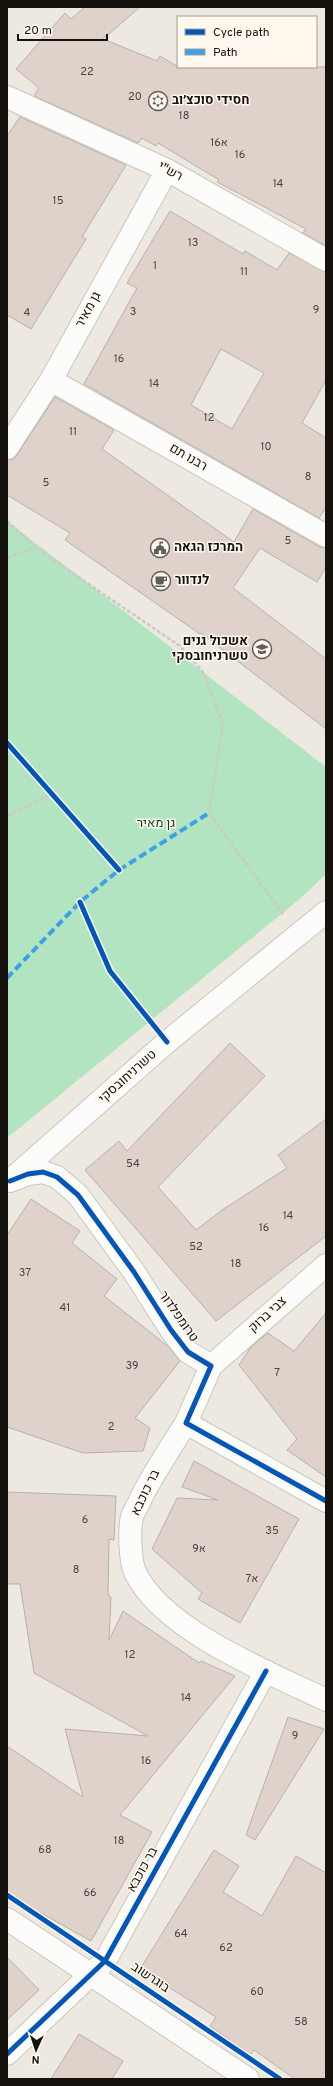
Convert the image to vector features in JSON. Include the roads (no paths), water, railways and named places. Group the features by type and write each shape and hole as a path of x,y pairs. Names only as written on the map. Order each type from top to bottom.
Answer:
{"street":[{"name":"רש\"י","path":"7,97 167,170 326,260"},
{"name":"גן מאיר","path":"7,448 51,380 167,170"},
{"name":"רבנו תם","path":"51,380 326,536"},
{"name":"טשרניחובסקי","path":"8,1183 167,1042 326,912"},
{"name":"טרומפלדור","path":"8,1183 28,1174 43,1172 57,1177 78,1195 134,1272 171,1330 188,1352 211,1366"},
{"name":"צבי ברוק","path":"211,1366 326,1265"},
{"path":"211,1366 186,1423 326,1501"},
{"name":"בר כוכבא","path":"186,1423 150,1481 132,1517 131,1546 134,1571 148,1592 163,1607 199,1636 326,1700"},
{"name":"בר כוכבא","path":"7,2054 105,1961 266,1671"},
{"path":"7,1919 90,1976 248,2079"}],"place":[{"name":"חסידי סוכצ׳וב","path":"158,101"},
{"name":"המרכז הגאה","path":"160,548"},
{"name":"לנדוור","path":"161,581"},
{"name":"אשכול גנים טשרניחובסקי","path":"262,649"}]}
